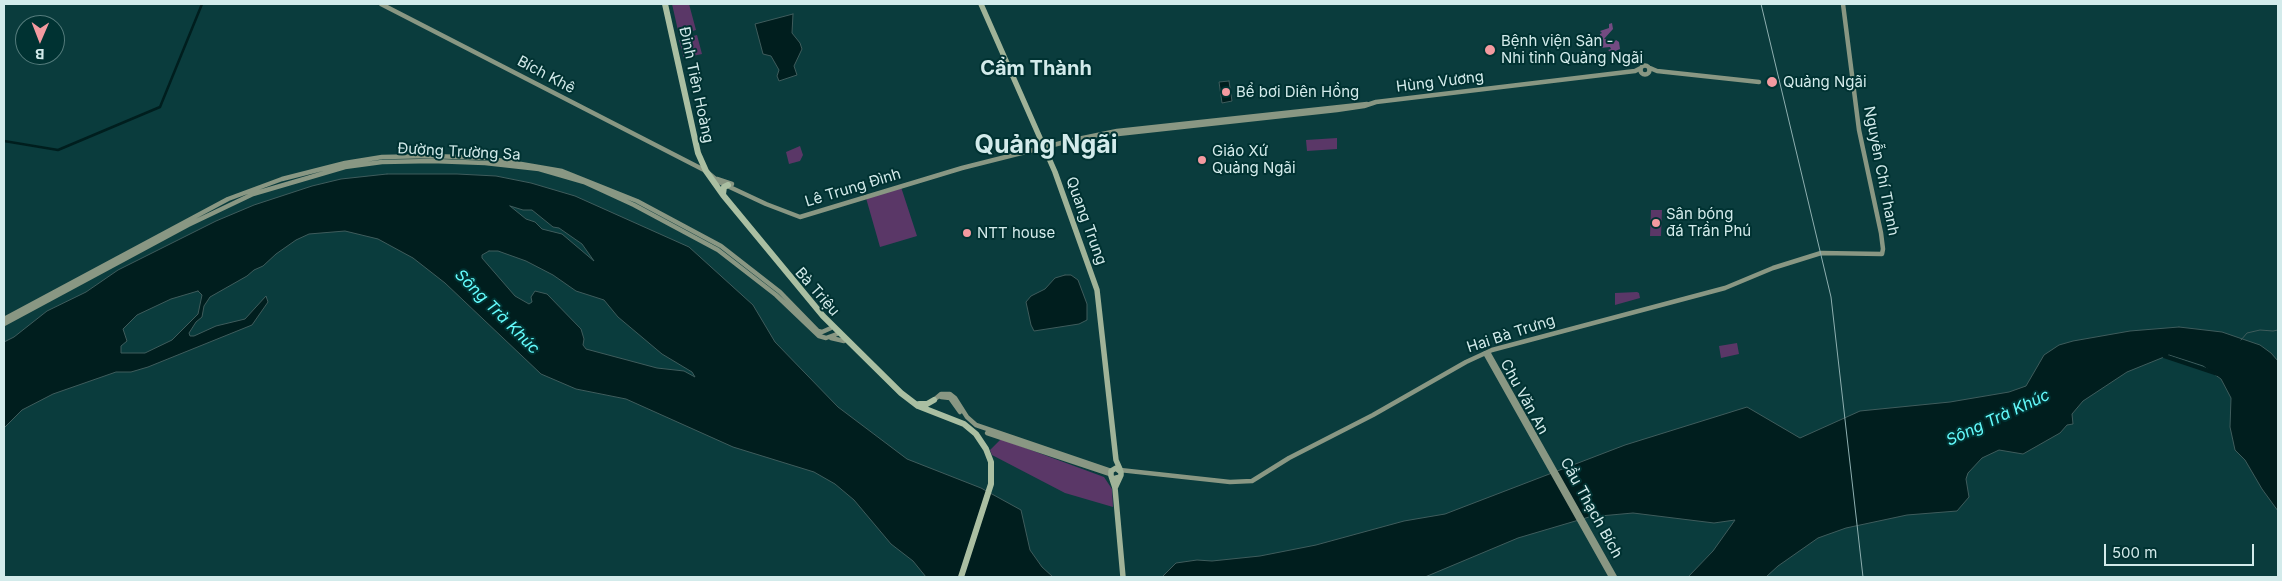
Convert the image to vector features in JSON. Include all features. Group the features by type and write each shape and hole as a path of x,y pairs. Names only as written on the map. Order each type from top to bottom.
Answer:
{"highway":[{"name":"Đinh Tiên Hoàng","path":"664,4 694,152 703,170"},
{"name":"Bà Triệu","path":"703,170 832,327"},
{"name":"Bà Triệu","path":"703,170 722,200 825,321 901,394 916,404 933,408"},
{"path":"723,196 724,187 728,185"},
{"name":"Bà Triệu","path":"838,333 902,397 933,408"},
{"path":"916,404 927,404 964,424 976,434 989,456 992,470 989,491 961,577"}],"main road":[{"name":"Bích Khê","path":"381,4 718,178"},
{"name":"Quang Trung","path":"981,4 1044,146 1070,212 1098,296 1116,460 1120,473"},
{"name":"Nguyễn Chí Thanh","path":"1844,4 1859,130 1884,249 1882,254"},
{"path":"1635,71 1646,66 1649,71"},
{"path":"1641,68 1642,74"},
{"name":"Hùng Vương","path":"1044,146 1114,133 1348,107 1635,71"},
{"path":"1635,71 1642,74 1649,71 1657,71 1758,82"},
{"name":"Lê Trung Đình","path":"718,178 719,182 767,203 801,215 919,179 1044,146"},
{"name":"Đường Trường Sa","path":"4,324 188,224 252,194 345,167 382,159"},
{"name":"Đường Trường Sa","path":"4,319 228,199 314,169 382,159 486,163 539,169 584,182 634,205 718,250 776,295 818,332"},
{"name":"Lê Trung Đình","path":"718,178 767,203"},
{"name":"Hai Bà Trưng","path":"1120,473 1137,472 1230,482 1245,482 1258,479 1289,458 1487,353 1578,326 1725,288 1773,268 1821,253 1882,254"},
{"path":"818,332 826,328 825,321"},
{"path":"818,332 832,327"},
{"path":"818,332 822,338 844,340"},
{"path":"830,338 838,333"},
{"name":"Chu Văn An","path":"1487,353 1543,452"},
{"name":"Bà Triệu","path":"933,408 941,394 950,394 955,398 967,417 976,425 1038,449 1111,473"},
{"name":"Cầu Thạch Bích","path":"1543,452 1611,577"},
{"name":"Cầu Thạch Bích","path":"1543,452 1615,577"},
{"path":"1116,460 1111,473 1115,488 1123,577"},
{"path":"1111,473 1115,479 1120,473"},
{"path":"1111,473 1120,473"},
{"path":"1115,488 1120,473"}],"shaded area":[{"path":"672,4 689,4 696,30 679,35"},
{"path":"1612,23 1613,29 1604,39 1611,40 1613,43 1616,40 1619,42 1620,49 1615,51 1616,57 1613,58 1612,53 1608,50 1611,49 1610,47 1600,48 1598,42 1602,33 1600,31 1609,28 1609,24"},
{"path":"697,35 702,54 684,58 679,40"},
{"path":"1337,138 1337,149 1307,151 1306,140"},
{"path":"800,146 803,155 800,161 789,164 786,152"},
{"path":"901,187 917,236 880,247 866,198"},
{"name":"Sân bóng đá Trần Phú","path":"1651,210 1662,210 1661,236 1650,236"},
{"path":"1637,292 1640,298 1615,305 1615,293"},
{"path":"1737,343 1739,354 1721,358 1719,346"},
{"path":"1001,439 1104,477 1112,489 1113,507 1065,493 992,455 990,450"}],"water":[{"path":"793,14 792,33 802,49 794,66 797,75 779,81 777,76 779,70 771,56 763,54 755,24"},
{"name":"Bể bơi Diên Hồng","path":"1229,81 1232,101 1222,103 1219,82"},
{"path":"387,174 496,176 531,183 575,196 689,247 753,305 775,342 838,407 907,459 981,488 1021,510 1030,550 1042,567 1053,577 926,577 913,561 891,544 854,500 835,484 814,472 733,447 626,399 576,389 541,374 445,283 413,258 378,239 345,231 309,234 296,240 263,266 210,297 204,306 202,317 196,322 189,333 190,336 194,336 216,326 245,319 266,296 268,302 252,325 148,367 131,372 116,372 53,394 22,410 4,428 4,342 14,337 47,311 86,292 118,270 216,221 254,205 312,186 341,179","holes":["510,206 523,210 532,210 553,227 559,228 582,244 594,261 562,234 542,229 535,222 526,219","489,251 498,251 526,261 553,275 576,291 604,300 618,317 662,354 692,372 695,377 684,371 657,368 586,349 583,345 584,339 581,329 547,294 535,291 531,297 532,302 529,304 515,296 482,258 482,255","198,291 202,295 198,314 172,340 145,353 121,353 121,346 127,341 123,329 137,315 171,299"]},
{"path":"1071,275 1078,280 1087,304 1087,320 1079,324 1034,331 1026,302 1031,296 1045,289 1055,278"},
{"path":"2179,327 2222,332 2260,345 2278,361 2278,511 2245,460 2235,450 2230,427 2231,398 2221,379 2203,366 2169,355 2127,372 2083,401 2072,414 2073,424 2067,425 2060,433 2023,454 1999,450 1982,458 1968,473 1966,479 1969,497 1957,511 1907,515 1846,528 1818,538 1778,566 1766,577 1688,577 1713,551 1735,520 1714,523 1633,513 1589,517 1518,538 1425,577 1162,577 1176,563 1260,556 1316,545 1404,521 1445,514 1625,445 1747,407 1800,438 1860,411 1950,402 2009,392 2026,386 2044,355 2059,345 2130,331"}],"waterway":[{"path":"4,141 58,150 160,107 202,4"},
{"path":"2241,340 2247,333 2260,330 2278,330"},
{"name":"Sông Trà Khúc","path":"2164,356 2218,374"}],"railway":[{"path":"1761,4 1831,297 1863,577"}],"place":[{"name":"Bệnh viện Sản - Nhi tỉnh Quảng Ngãi","path":"1490,50"},
{"name":"Quảng Ngãi","path":"1772,82"},
{"name":"Bể bơi Diên Hồng","path":"1226,92"},
{"name":"Giáo Xứ Quảng Ngãi","path":"1202,160"},
{"name":"Sân bóng đá Trần Phú","path":"1656,223"},
{"name":"NTT house","path":"967,233"}],"district":[{"name":"Cẩm Thành","path":"1036,69"},
{"name":"Quảng Ngãi","path":"1046,145"}]}
